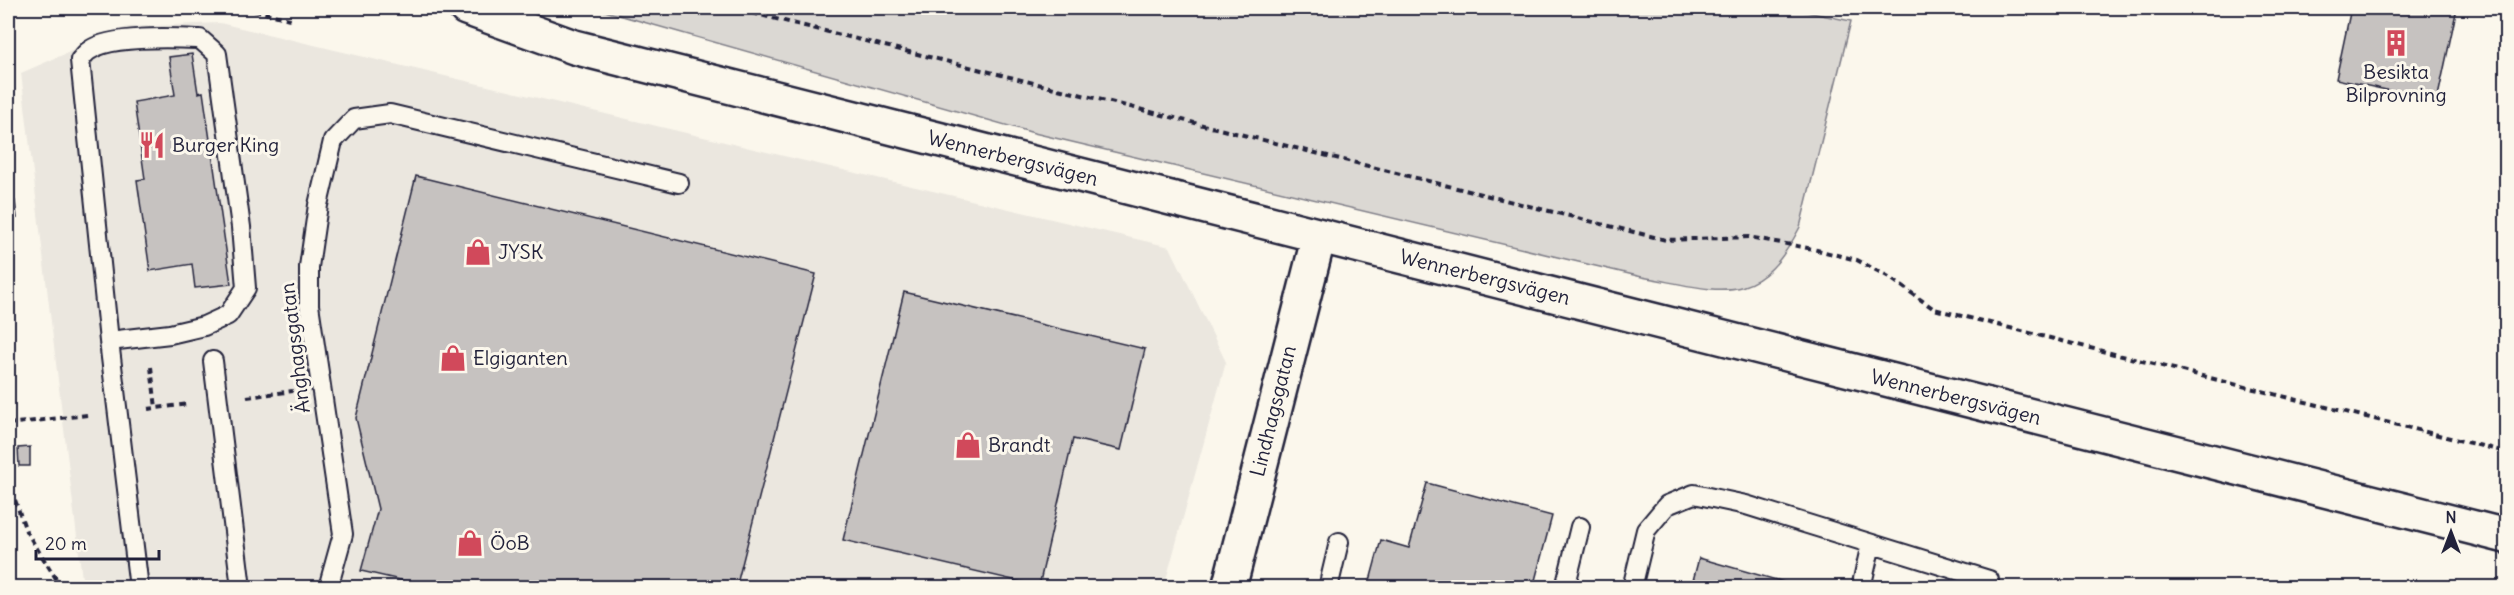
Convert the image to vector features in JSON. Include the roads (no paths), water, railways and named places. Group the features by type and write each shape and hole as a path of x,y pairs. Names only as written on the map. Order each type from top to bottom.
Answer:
{"street":[{"name":"Wennerbergsvägen","path":"466,8 574,47 2506,536"},
{"name":"Lindhagsgatan","path":"1229,588 1319,236"}],"lane":[{"path":"109,341 204,326 228,315 246,288 243,247 217,54 200,39 153,38 106,43 90,50 80,60 109,341 139,588"},
{"name":"Änghagsgatan","path":"328,588 343,534 309,305 309,267 318,205 333,141 354,119 390,114 678,183"},
{"path":"213,360 241,588"},
{"path":"1632,588 1646,530 1667,505 1694,494 1746,505 1989,580"},
{"path":"1565,588 1580,527"},
{"path":"1328,588 1339,542"},
{"path":"1861,588 1871,544"}],"place":[{"name":"Besikta Bilprovning","path":"2396,43"},
{"name":"Burger King","path":"152,145"},
{"name":"JYSK","path":"478,252"},
{"name":"Elgiganten","path":"453,358"},
{"name":"Brandt","path":"968,445"},
{"name":"ÖoB","path":"470,543"}]}
